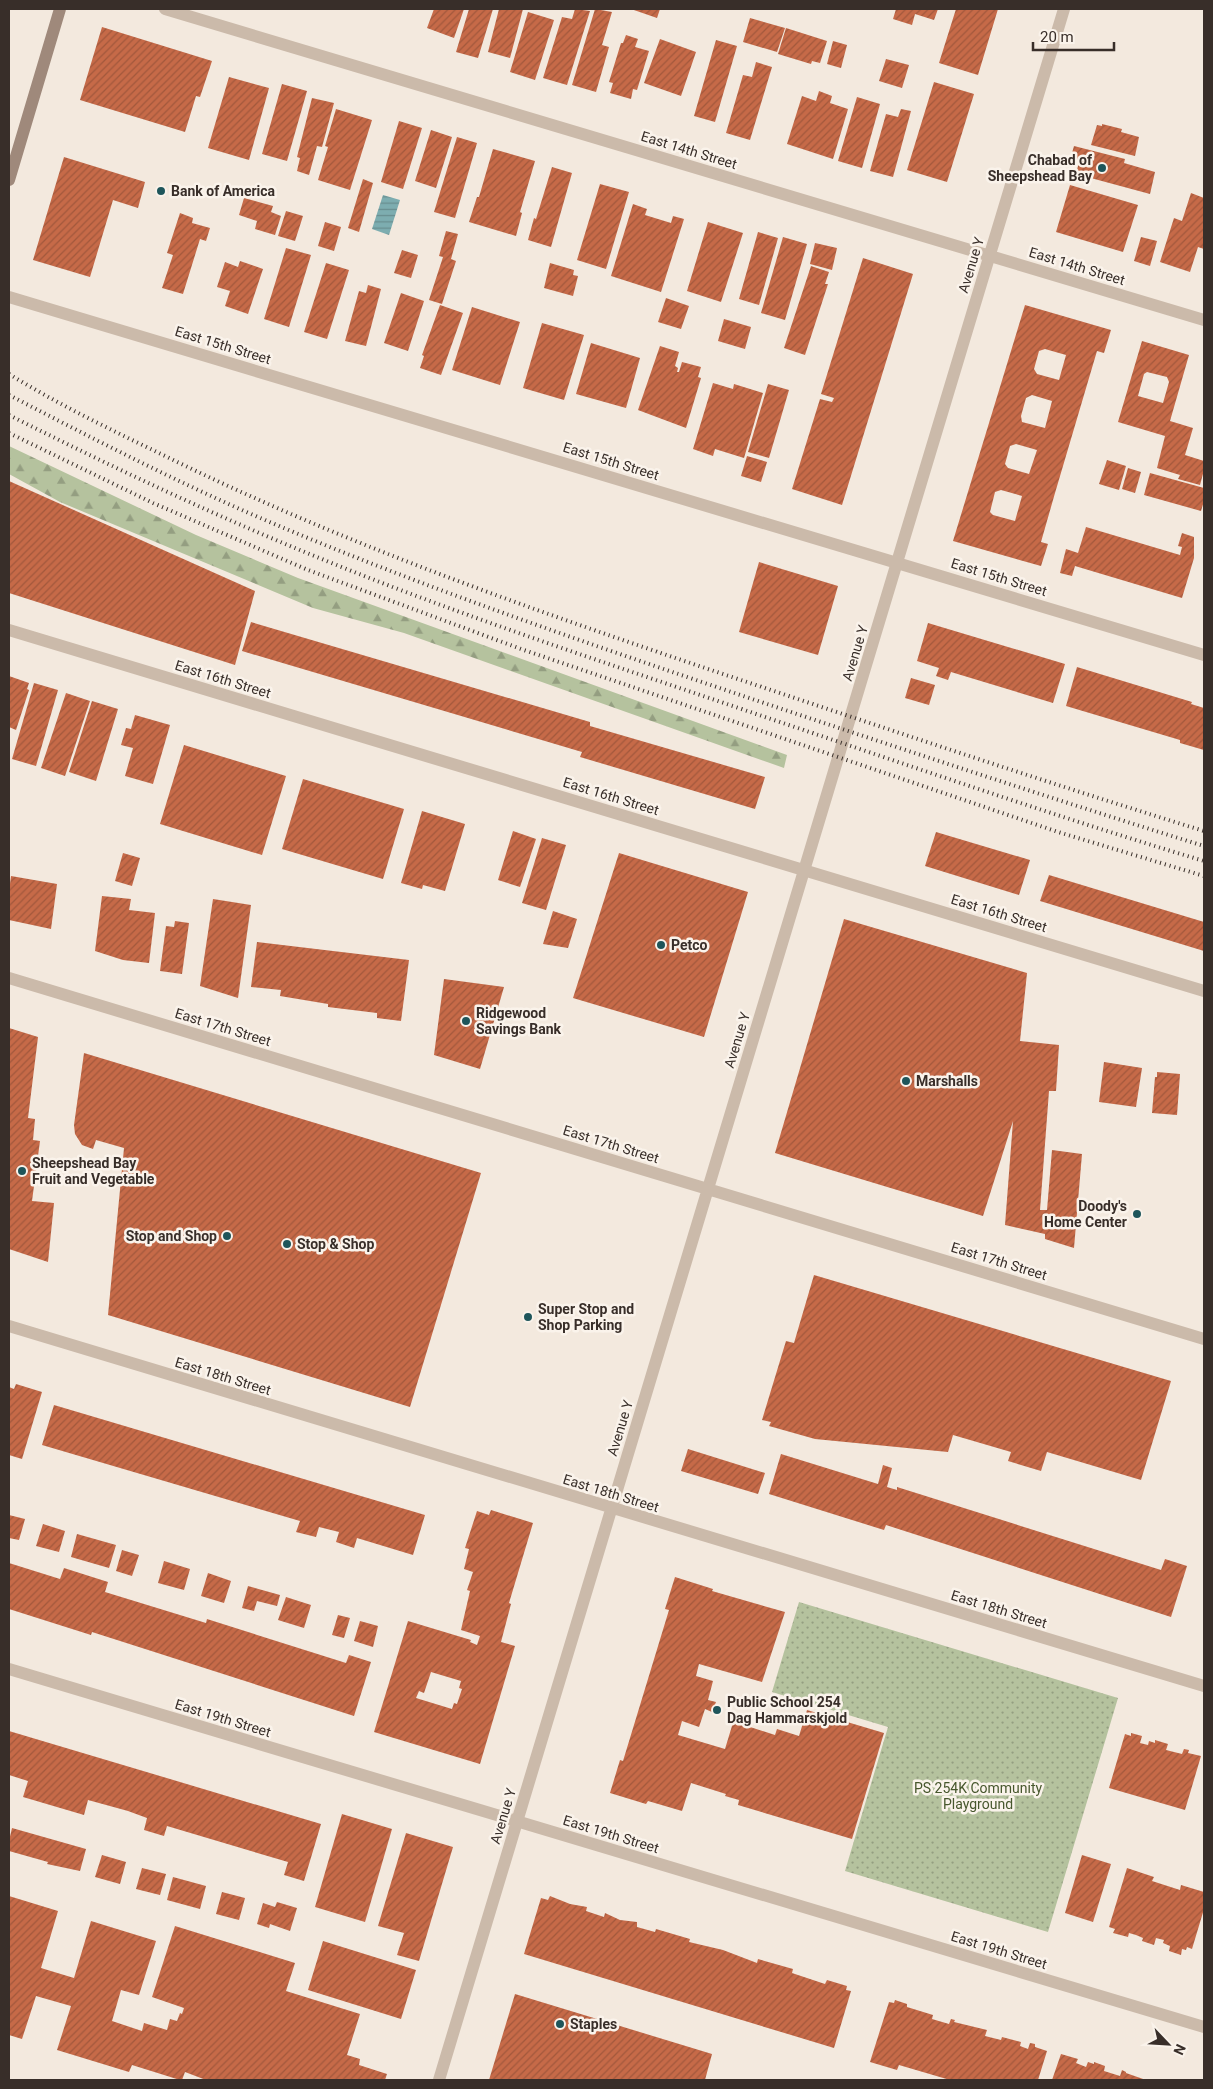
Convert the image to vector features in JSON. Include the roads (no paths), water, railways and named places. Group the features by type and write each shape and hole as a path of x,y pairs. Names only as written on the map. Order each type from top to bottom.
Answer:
{"street":[{"path":"9,180 60,9"},
{"name":"East 14th Street","path":"165,9 1204,320"},
{"name":"Avenue Y","path":"439,2080 1064,9"},
{"name":"East 15th Street","path":"9,297 1204,655"},
{"name":"East 16th Street","path":"9,630 1204,991"},
{"name":"East 17th Street","path":"9,978 1204,1339"},
{"name":"East 18th Street","path":"9,1326 611,1509 1204,1686"},
{"name":"East 19th Street","path":"9,1669 1204,2027"}],"water":[{"path":"383,195 400,200 389,235 372,229"}],"railway":[{"path":"9,374 82,415 224,484 360,543 429,570 568,621 708,669 1018,772 1204,831"},
{"path":"9,395 220,500 315,541 443,591 573,638 770,705 1204,846"},
{"path":"9,415 121,470 235,522 312,555 424,599 594,659 929,772 1094,827 1204,861"},
{"path":"9,433 153,503 308,570 521,649 1058,832 1204,876"}],"place":[{"name":"Chabad of Sheepshead Bay","path":"1102,168"},
{"name":"Bank of America","path":"161,191"},
{"name":"Petco","path":"661,945"},
{"name":"Ridgewood Savings Bank","path":"466,1021"},
{"name":"Marshalls","path":"906,1081"},
{"name":"Sheepshead Bay Fruit and Vegetable","path":"22,1171"},
{"name":"Doody's Home Center","path":"1137,1214"},
{"name":"Stop and Shop","path":"227,1236"},
{"name":"Stop & Shop","path":"287,1244"},
{"name":"Super Stop and Shop Parking","path":"528,1317"},
{"name":"Public School 254 Dag Hammarskjold","path":"717,1710"},
{"name":"Staples","path":"560,2024"}],"park label":[{"name":"PS 254K Community Playground","path":"978,1796"}]}
